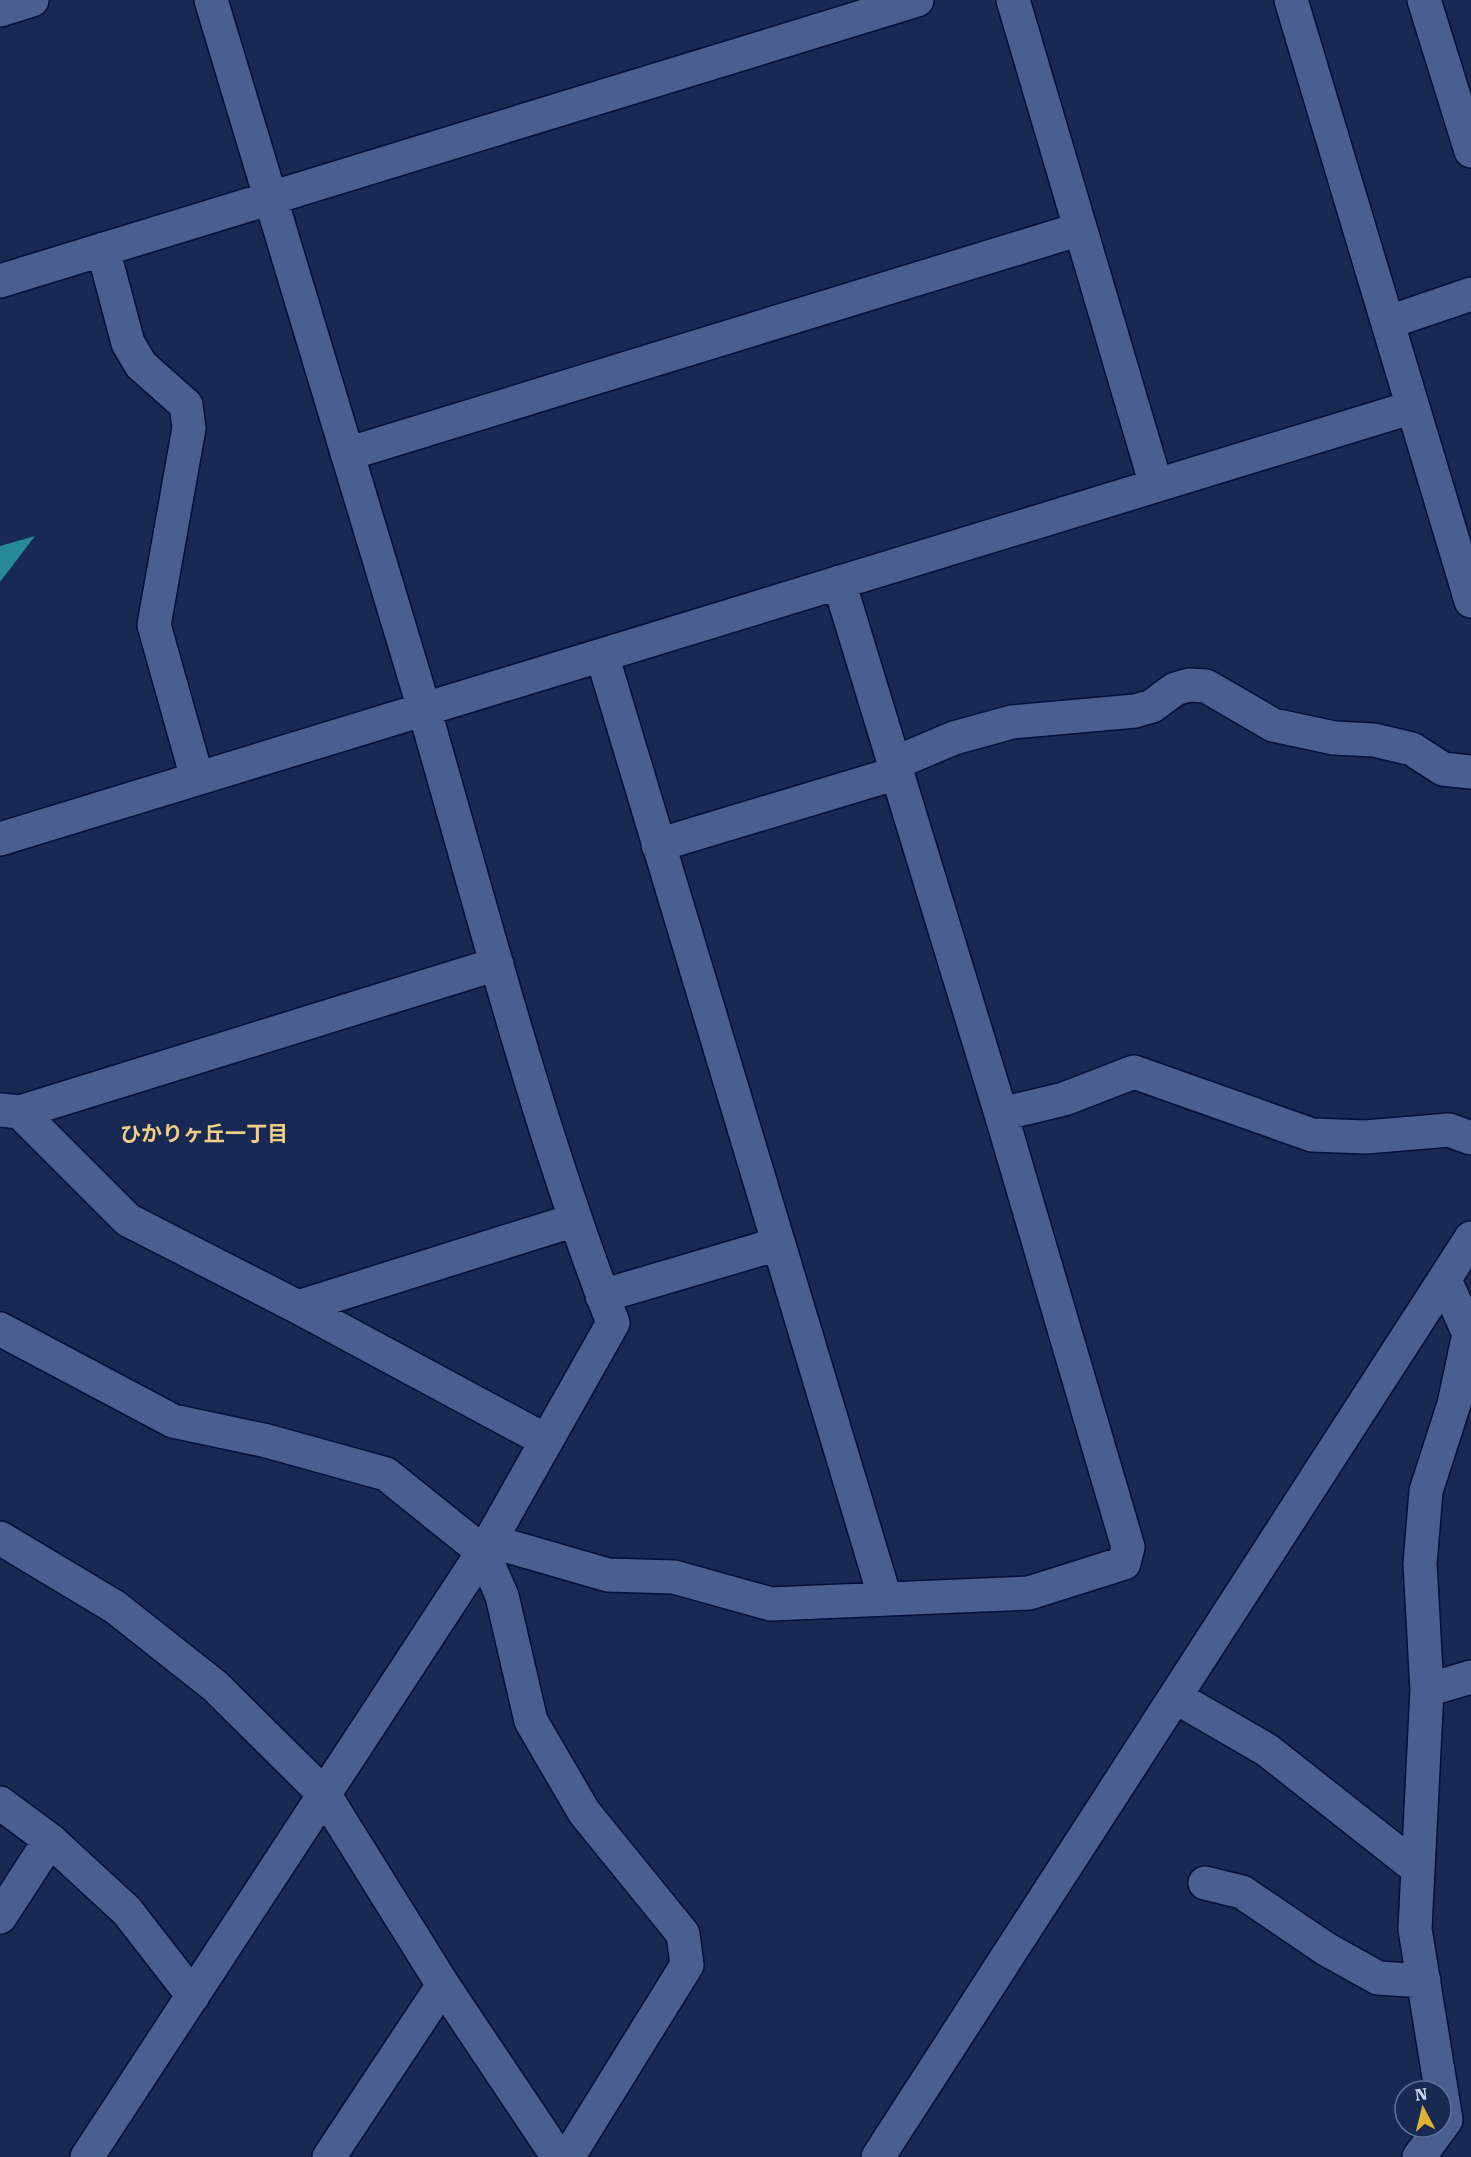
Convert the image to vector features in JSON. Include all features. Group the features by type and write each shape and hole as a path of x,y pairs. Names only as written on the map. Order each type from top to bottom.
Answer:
{"street":[{"path":"0,10 32,0"},
{"path":"87,2157 487,1547 613,1323 575,1220 497,964 424,710 211,0"},
{"path":"0,281 916,0"},
{"path":"1013,0 1156,485"},
{"path":"1291,0 1471,601"},
{"path":"1424,0 1471,151"},
{"path":"347,454 1080,229"},
{"path":"103,249 128,343 141,365 186,405 189,428 154,625 197,778"},
{"path":"1389,322 1471,294"},
{"path":"0,839 1413,407"},
{"path":"0,1329 173,1421 267,1441 386,1474 487,1547 608,1575 674,1577 771,1604 1029,1593 1124,1563 1128,1546 1001,1114 839,582"},
{"path":"602,656 885,1598"},
{"path":"658,845 896,768 954,738 1012,722 1135,711 1152,706 1175,689 1189,685 1206,686 1273,725 1334,738 1374,740 1412,749 1443,770 1471,772"},
{"path":"10,1111 497,964"},
{"path":"1001,1114 1064,1100 1134,1072 1312,1135 1366,1137 1449,1130 1471,1138"},
{"path":"10,1111 128,1220 546,1440"},
{"path":"297,1307 575,1220"},
{"path":"878,2157 1471,1238"},
{"path":"602,1296 778,1244"},
{"path":"1419,2157 1459,2124 1424,1981 1415,1929 1427,1690 1420,1564 1426,1491 1454,1404 1469,1334 1445,1280"},
{"path":"0,1538 115,1607 215,1686 324,1794 443,1985 558,2157"},
{"path":"487,1547 531,1721 584,1812 683,1934 687,1965 568,2157"},
{"path":"1427,1690 1471,1677"},
{"path":"1176,1698 1267,1750 1418,1869"},
{"path":"0,1803 50,1840 127,1911 193,1996"},
{"path":"0,1917 50,1840"},
{"path":"1205,1883 1242,1892 1326,1949 1378,1978 1424,1981"},
{"path":"329,2157 443,1985"}],"shaded area":[{"path":"35,536 0,582 0,546"}],"district":[{"name":"ひかりヶ丘一丁目","path":"204,1134"}]}
